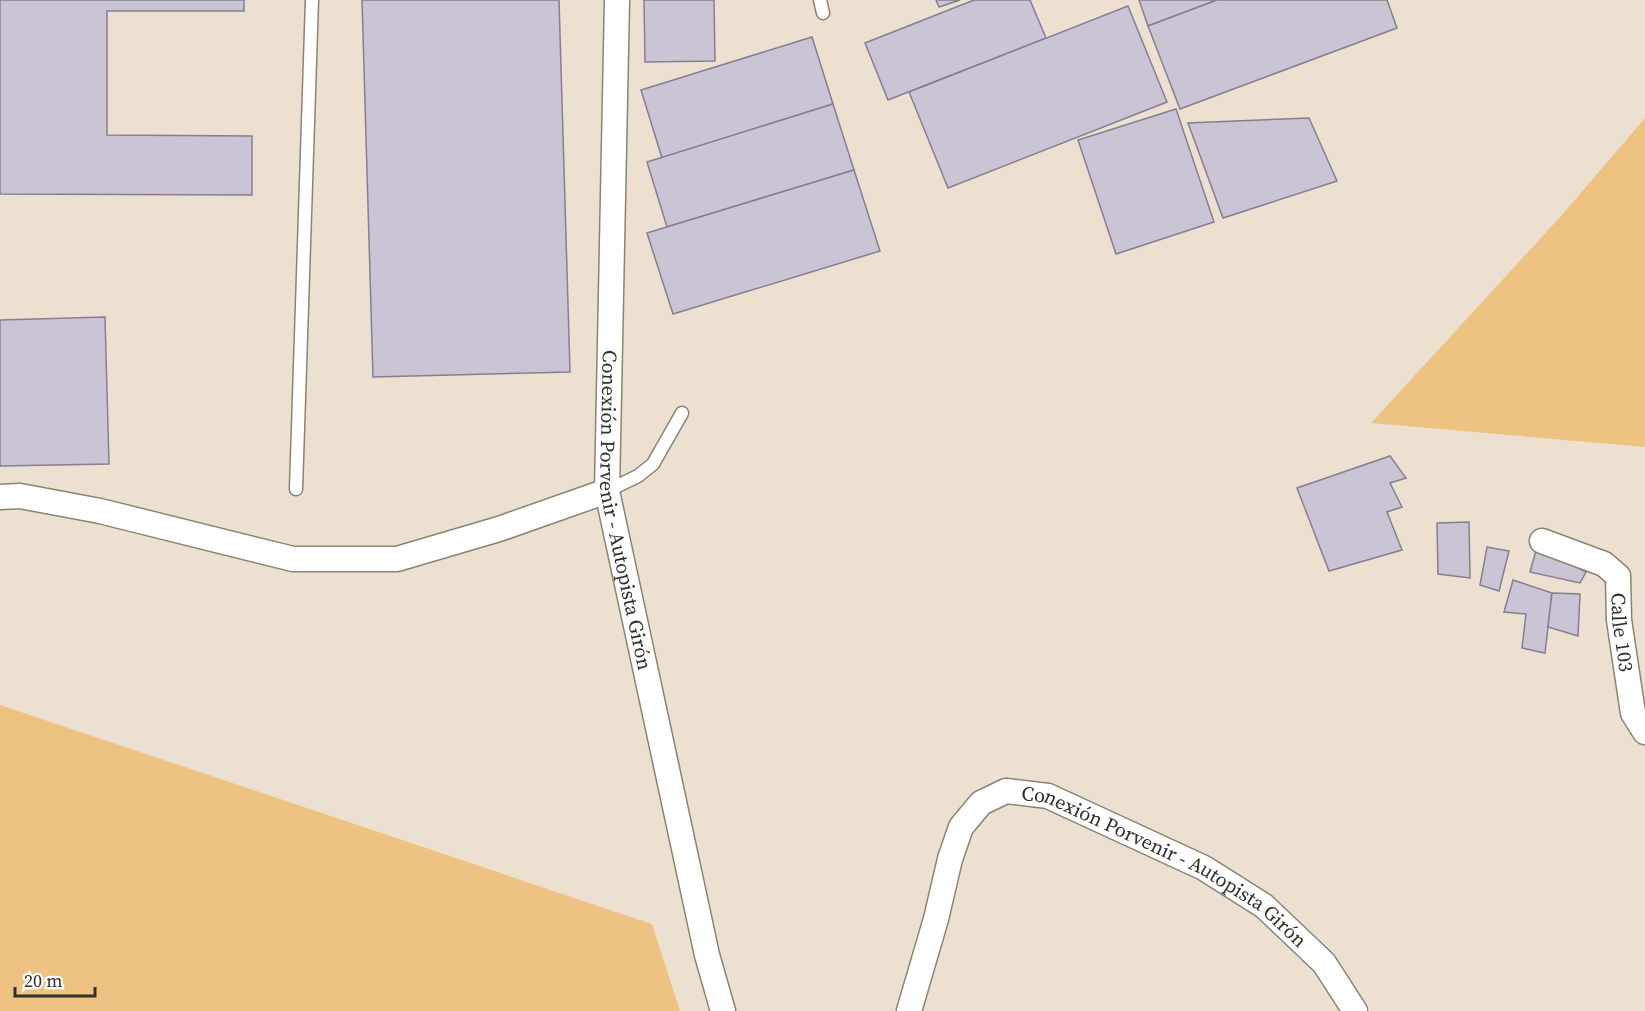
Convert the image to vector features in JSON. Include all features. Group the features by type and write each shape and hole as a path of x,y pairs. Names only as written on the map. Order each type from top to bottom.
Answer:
{"street":[{"name":"Conexión Porvenir - Autopista Girón","path":"617,0 608,491 707,955 723,1011"},
{"path":"0,497 20,496 100,512 293,559 397,559 498,529 608,491"},
{"name":"Calle 103","path":"1542,541 1604,564 1618,576 1619,620 1633,713 1645,732"},
{"name":"Conexión Porvenir - Autopista Girón","path":"909,1011 936,920 950,859 961,827 981,803 1006,791 1048,796 1204,868 1263,906 1324,963 1355,1011"}],"lane":[{"path":"296,489 312,0"},
{"path":"820,0 823,13"},
{"path":"608,491 638,476 653,464 682,413"}],"shaded area":[{"path":"1645,118 1645,447 1371,423 1561,216"},
{"path":"0,705 652,924 680,1011 0,1011"}],"building":[{"path":"0,0 244,0 244,11 107,11 107,135 252,136 252,195 0,194"},
{"path":"362,0 559,0 570,372 373,377"},
{"path":"644,0 714,0 715,61 645,62"},
{"path":"936,0 960,0 939,7"},
{"path":"974,0 1030,0 1046,38 888,100 865,43"},
{"path":"1139,0 1217,0 1148,26"},
{"path":"1217,0 1387,0 1397,28 1180,109 1148,26"},
{"path":"1128,6 1167,102 948,188 909,92"},
{"path":"812,37 833,104 662,158 641,90"},
{"path":"833,104 854,170 667,227 647,162"},
{"path":"1176,109 1214,222 1116,254 1078,140"},
{"path":"1309,118 1337,181 1223,218 1188,123"},
{"path":"854,170 880,251 673,314 647,233"},
{"path":"105,317 109,464 0,466 0,320"},
{"path":"1390,456 1406,478 1390,483 1402,507 1387,512 1402,550 1329,571 1297,488"},
{"path":"1469,522 1470,578 1438,574 1437,523"},
{"path":"1487,547 1509,551 1499,591 1480,585"},
{"path":"1537,547 1586,572 1580,583 1530,572"},
{"path":"1513,580 1552,593 1545,653 1522,648 1526,614 1504,612"},
{"path":"1552,593 1580,594 1578,636 1548,627"}]}
